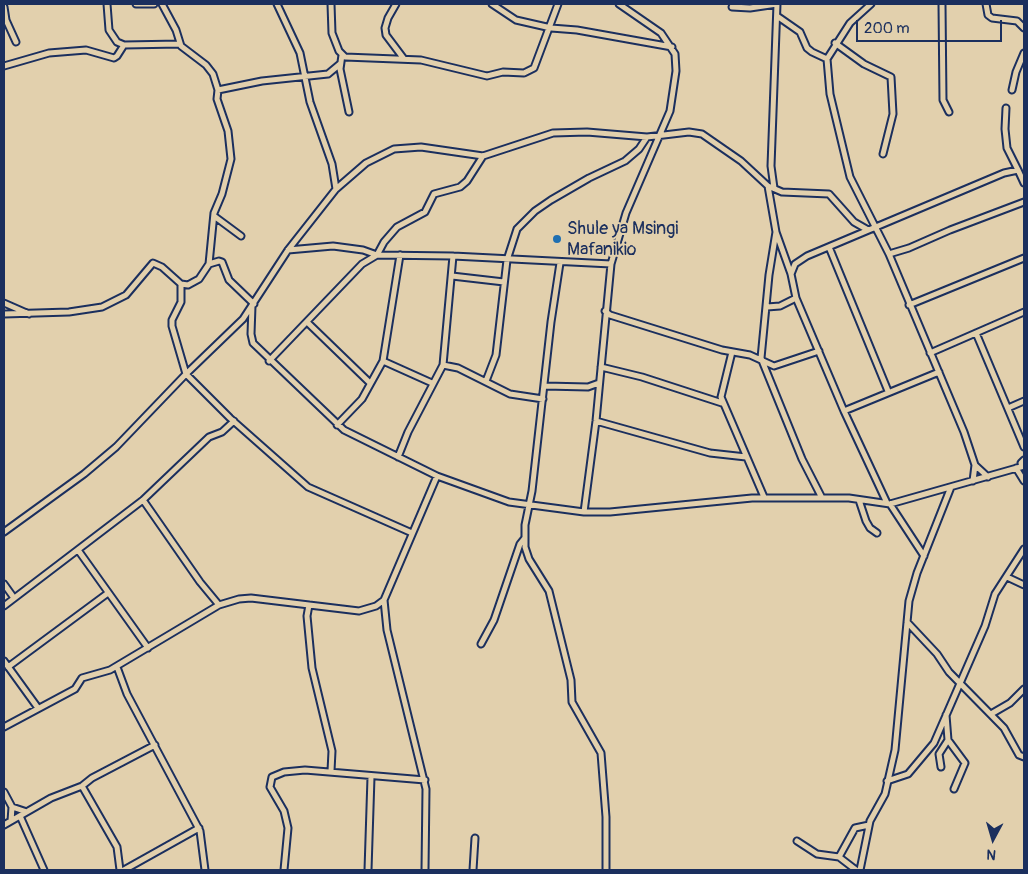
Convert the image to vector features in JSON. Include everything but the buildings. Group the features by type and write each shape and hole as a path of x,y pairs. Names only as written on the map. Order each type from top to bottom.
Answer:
{"street":[{"path":"106,4 109,30 117,42 124,45 180,44"},
{"path":"136,4 154,4"},
{"path":"162,4 176,30 180,44 210,69 218,90 217,99 228,131 231,159 214,216 209,264"},
{"path":"277,4 288,31 298,46 318,127 332,164 336,189"},
{"path":"330,4 332,33 342,55 340,64 349,112"},
{"path":"396,4 388,18 385,28 386,35 404,59"},
{"path":"492,4 516,20 551,28 577,30 672,48"},
{"path":"342,55 351,58 404,59 442,64 487,76 503,72 524,73 534,68 537,63 551,28 552,16 558,4"},
{"path":"584,512 596,420 605,310 611,264 626,212 661,134 674,94 676,62 672,48 654,26 631,14 620,4"},
{"path":"732,7 750,8 777,4 771,166 771,187 776,232 791,274 796,298 844,411 889,503 924,556"},
{"path":"871,4 850,23 827,59 828,80 846,165 857,192 889,254 939,372 975,465 988,477"},
{"path":"942,4 942,100 949,112"},
{"path":"986,4 988,15 992,18 1017,21 1024,28"},
{"path":"4,7 16,42"},
{"path":"777,16 800,32 807,48 827,59"},
{"path":"4,32 10,29"},
{"path":"835,44 864,64 891,77 893,114 883,154"},
{"path":"4,66 57,52 86,50 114,58 124,45"},
{"path":"1012,90 1016,72 1024,53"},
{"path":"218,90 262,81 290,80 305,75 328,74 340,64"},
{"path":"1006,108 1005,129 1008,148 1024,183"},
{"path":"4,532 84,474 116,447 186,374 243,319 288,250 336,189 366,163 383,152 394,149 421,147 483,156 553,133 586,132 648,137 689,132 702,134 741,161 771,187 794,193 826,192 854,222 868,230"},
{"path":"486,381 498,344 506,260 513,238 524,221 551,200 589,178 626,161 639,150 648,137"},
{"path":"270,361 362,264 377,255 384,242 397,227 425,212 434,194 460,187 467,181 483,156"},
{"path":"791,274 799,260 1004,173 1018,170"},
{"path":"889,254 909,248 1024,202"},
{"path":"214,216 241,236"},
{"path":"776,232 769,275 762,362 768,372 802,459 822,498"},
{"path":"288,250 333,246 363,250 377,255 454,256 560,263 611,264"},
{"path":"828,247 888,391"},
{"path":"337,425 362,399 383,361 400,255"},
{"path":"398,457 432,383 443,365 454,256"},
{"path":"909,305 1024,258"},
{"path":"181,284 194,283 209,264 214,261 222,262 229,280 253,305 252,339 270,361 337,425 437,476 509,502 584,512 610,512 764,498 822,498 889,503 1023,466 1021,463 1024,460"},
{"path":"4,314 87,310 108,304 126,294 153,263 162,266 181,284 181,302 172,320 172,326 186,374 234,421 315,492 412,533"},
{"path":"560,263 556,282 545,386 524,539 529,559 549,591 571,680 572,702 601,752 606,817 606,870"},
{"path":"452,276 504,282"},
{"path":"767,307 780,306 796,298"},
{"path":"4,303 30,314"},
{"path":"605,310 610,315 732,352 750,355 774,366"},
{"path":"930,353 1024,312"},
{"path":"307,322 370,383"},
{"path":"976,333 1024,447"},
{"path":"768,372 774,366 820,351"},
{"path":"732,352 723,383 722,403 764,498"},
{"path":"383,361 432,383"},
{"path":"443,365 450,365 510,394 543,399"},
{"path":"601,366 722,403"},
{"path":"844,411 888,391 939,372"},
{"path":"545,386 588,387 599,384"},
{"path":"1008,408 1024,401"},
{"path":"596,420 710,453 746,457"},
{"path":"4,606 143,500 209,437 222,432 234,421"},
{"path":"973,481 975,465"},
{"path":"1016,468 1024,481"},
{"path":"425,870 427,799 387,630 384,600 437,476"},
{"path":"860,870 869,825 885,794 896,743 907,622 913,586 951,486"},
{"path":"143,500 219,606"},
{"path":"860,500 866,521 870,528 877,533"},
{"path":"481,644 494,620 520,544 524,539"},
{"path":"888,781 903,777 911,771 934,743 981,635 995,594 1008,577 1024,549"},
{"path":"78,550 148,648"},
{"path":"1008,577 1024,585"},
{"path":"4,584 14,598"},
{"path":"8,667 108,593"},
{"path":"4,727 25,718 38,708 75,689 85,676 116,667 219,606 239,599 251,598 359,610 376,606 384,600"},
{"path":"309,605 308,616 312,668 332,751 331,771"},
{"path":"907,622 937,654 949,672 960,681 1010,735 1019,754 1024,757"},
{"path":"4,661 38,708"},
{"path":"116,667 127,694 199,828 204,844 205,870"},
{"path":"991,714 1010,703 1024,689"},
{"path":"946,715 948,740 965,763 954,789"},
{"path":"941,767 940,754 948,740"},
{"path":"4,825 51,798 82,786 92,778 155,745"},
{"path":"284,870 288,843 286,820 270,787 270,779 277,774 294,770 331,771 371,777 424,780"},
{"path":"368,870 371,777"},
{"path":"82,786 117,847 122,870 199,828"},
{"path":"4,792 12,807 11,821"},
{"path":"12,807 27,812"},
{"path":"20,816 44,870"},
{"path":"839,856 856,828 869,825"},
{"path":"472,870 475,838"},
{"path":"797,841 817,854 839,856 856,870"}],"place":[{"name":"Shule ya Msingi Mafanikio","path":"557,239"}]}
